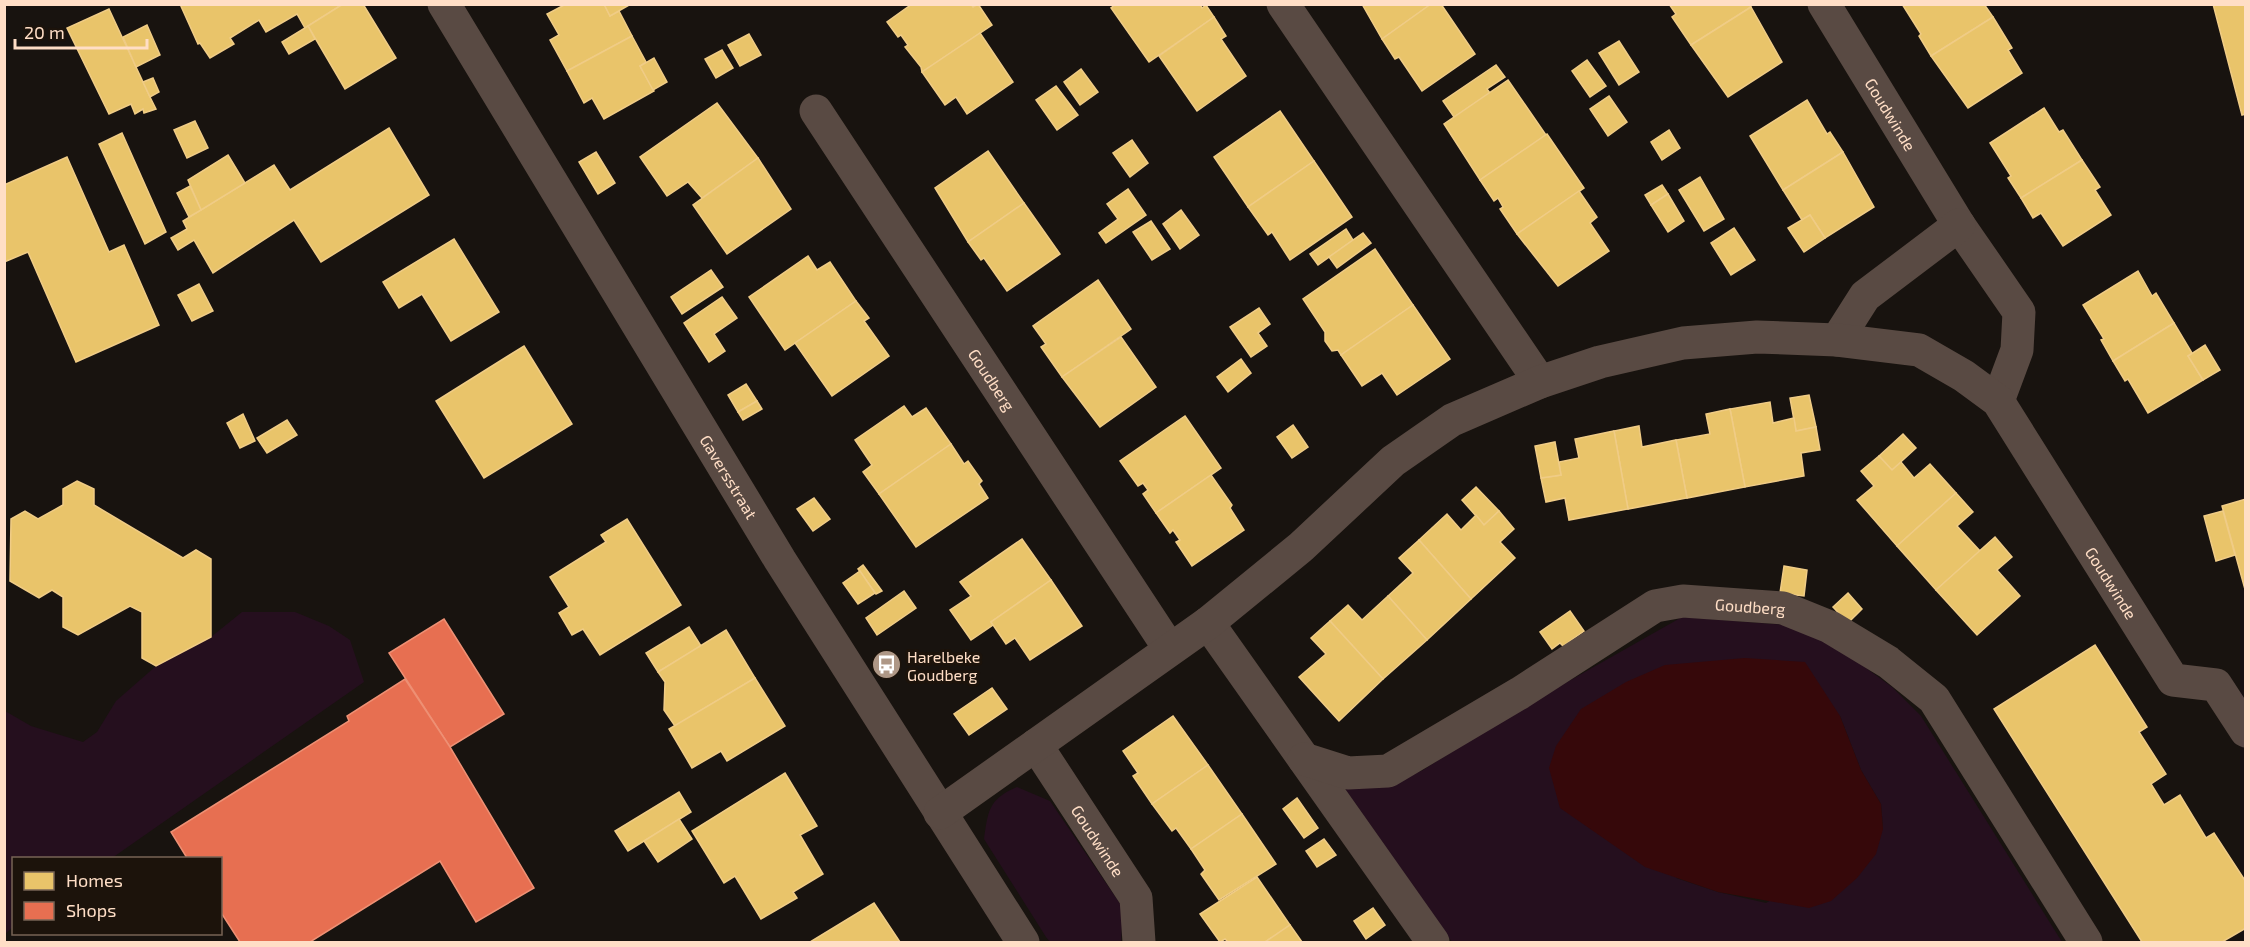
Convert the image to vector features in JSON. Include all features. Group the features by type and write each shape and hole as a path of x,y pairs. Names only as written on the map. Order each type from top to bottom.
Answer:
{"street":[{"name":"Gaversstraat","path":"444,4 780,560 1023,942"},
{"path":"1283,4 1540,382"},
{"name":"Goudwinde","path":"1824,4 1959,225 2019,312 2017,350 1998,401"},
{"name":"Goudberg","path":"816,111 1169,648"},
{"path":"940,813 1169,648 1208,623 1301,547 1393,461 1452,420 1540,382 1600,362 1683,343 1756,337 1837,340 1865,296 1959,225"},
{"name":"Goudwinde","path":"1837,340 1919,350 1964,376 1998,401 2173,680 2216,685 2246,731"},
{"name":"Goudberg","path":"1304,759 1348,773 1389,771 1520,693 1655,606 1683,601 1782,608 1840,632 1888,662 1934,699 2086,942"},
{"path":"1208,623 1434,942"},
{"name":"Goudwinde","path":"1036,746 1136,898 1139,942"}],"shaded area":[{"path":"242,612 295,612 329,626 350,640 364,682 113,857 12,857 12,928 5,934 5,711 31,726 83,742 97,732 116,701 156,666 211,637"},
{"path":"1682,617 1801,626 1825,638 1892,687 1921,716 2062,942 1452,942 1343,786 1386,787 1423,770 1507,716","holes":["1840,716 1861,770 1881,804 1883,829 1766,903 1718,892 1676,878"]},
{"path":"1745,658 1805,662 1840,716 1861,770 1881,804 1883,829 1876,854 1857,878 1831,901 1809,908 1718,892 1645,867 1560,808 1549,768 1556,746 1581,709 1626,682 1665,665"},
{"path":"1017,787 1050,801 1123,908 1121,942 1050,942 1046,937 984,839 991,807 1000,796"}],"building: Homes":[{"path":"180,4 343,4 305,28 297,14 266,32 259,20 230,38 234,44 210,58 200,43 198,44"},
{"path":"343,4 363,4 396,58 345,89 308,26"},
{"path":"566,4 604,4 610,16 619,11 632,36 567,71 550,40 559,35 547,14"},
{"path":"604,4 631,4 610,16"},
{"path":"912,4 971,4 973,7 978,4 992,25 922,72 921,67 905,47 908,45 901,35 898,37 887,22"},
{"path":"1116,4 1200,4 1202,8 1206,5 1214,17 1149,62 1111,8"},
{"path":"1362,4 1431,4 1382,39"},
{"path":"1431,4 1441,4 1475,54 1422,91 1399,57 1395,59 1382,39"},
{"path":"1669,4 1749,4 1751,7 1691,45 1672,17 1676,14"},
{"path":"1902,4 1984,4 1993,17 1931,56 1919,36 1921,34"},
{"path":"2213,4 2246,4 2246,114 2242,115"},
{"path":"1751,7 1782,62 1728,97 1691,45"},
{"path":"109,9 156,109 144,113 143,109 135,114 131,104 109,114 67,28"},
{"path":"1214,17 1226,36 1221,39 1246,76 1197,111 1159,56"},
{"path":"1993,17 2012,48 2008,50 2022,73 1968,108 1931,56"},
{"path":"147,25 160,55 136,67 123,37"},
{"path":"308,26 315,39 289,54 282,42"},
{"path":"980,33 1013,82 967,114 956,97 945,105 922,72"},
{"path":"749,34 761,55 740,66 728,45"},
{"path":"632,36 646,62 640,66 654,91 604,119 592,98 584,103 567,71"},
{"path":"1619,41 1639,72 1619,85 1599,53"},
{"path":"722,50 733,68 716,78 705,59"},
{"path":"654,58 667,82 653,90 640,66"},
{"path":"1587,60 1606,86 1590,97 1572,71"},
{"path":"1496,65 1505,77 1487,89 1490,93 1454,117 1443,101"},
{"path":"1081,69 1098,92 1080,105 1064,82"},
{"path":"153,78 159,92 150,97 143,82"},
{"path":"1508,80 1546,135 1480,180 1444,124"},
{"path":"1056,86 1078,115 1057,130 1036,100"},
{"path":"1609,96 1627,122 1608,136 1590,109"},
{"path":"1807,100 1827,134 1830,132 1843,152 1783,190 1750,136"},
{"path":"717,103 758,158 702,198 688,182 667,196 640,157"},
{"path":"2044,108 2059,132 2063,130 2082,160 2021,198 2008,178 2011,176 1990,143"},
{"path":"1280,111 1314,161 1248,207 1214,157"},
{"path":"195,121 208,148 187,158 174,130"},
{"path":"389,128 429,195 321,262 294,220 213,273 194,240 178,250 171,238 187,229 183,221 274,165 290,190"},
{"path":"1669,130 1680,148 1662,160 1651,142"},
{"path":"122,133 166,232 145,244 99,144"},
{"path":"1547,134 1584,188 1517,234 1500,209 1503,207 1498,198 1494,201 1480,180"},
{"path":"1132,140 1148,163 1130,177 1113,153"},
{"path":"988,151 1024,203 968,242 935,188"},
{"path":"596,152 615,183 598,194 579,162"},
{"path":"1843,152 1874,207 1825,238 1810,215 1802,220 1783,190"},
{"path":"228,155 245,183 201,210 188,180"},
{"path":"67,157 109,252 124,245 159,325 76,362 28,252 4,262 4,185"},
{"path":"758,158 791,209 727,254 693,205"},
{"path":"2082,160 2100,187 2095,190 2111,215 2063,246 2041,213 2033,218 2021,198"},
{"path":"1314,161 1352,217 1290,260 1272,232 1268,235 1248,207"},
{"path":"1700,177 1724,219 1704,231 1679,190"},
{"path":"1662,185 1668,194 1651,205 1645,195"},
{"path":"190,186 201,210 189,217 177,193"},
{"path":"1128,189 1146,215 1106,243 1099,233 1118,219 1107,204"},
{"path":"1579,191 1597,217 1590,223 1609,251 1558,286 1517,234"},
{"path":"1668,194 1684,221 1668,232 1651,205"},
{"path":"1024,203 1060,254 1007,291 984,258 981,260 968,242"},
{"path":"1181,210 1199,235 1180,249 1163,224"},
{"path":"1810,215 1825,238 1804,252 1788,228"},
{"path":"1151,221 1170,249 1152,260 1133,232"},
{"path":"1734,228 1755,260 1731,275 1711,243"},
{"path":"1346,229 1353,240 1318,265 1310,254"},
{"path":"1363,233 1371,243 1337,268 1329,257"},
{"path":"454,239 499,312 451,341 422,294 399,308 383,282"},
{"path":"1375,249 1413,305 1341,355 1338,350 1332,351 1325,341 1325,332 1303,299"},
{"path":"808,256 817,270 830,262 856,301 785,350 749,297"},
{"path":"711,270 723,287 682,314 671,297"},
{"path":"2138,271 2152,296 2156,293 2174,323 2113,361 2101,340 2104,339 2083,305"},
{"path":"1098,280 1131,329 1062,377 1041,347 1046,344 1033,326"},
{"path":"199,284 213,311 192,321 178,295"},
{"path":"722,297 737,318 714,334 725,351 709,362 684,323"},
{"path":"856,301 869,318 864,321 889,356 832,396 795,343"},
{"path":"1413,305 1450,359 1397,395 1382,373 1362,386 1341,355"},
{"path":"1259,308 1270,324 1258,333 1267,346 1251,357 1230,327"},
{"path":"2174,323 2192,353 2188,356 2203,380 2148,413 2128,379 2125,381 2113,361"},
{"path":"1121,337 1156,387 1100,427 1062,377"},
{"path":"2205,345 2220,370 2203,380 2188,356"},
{"path":"524,346 572,424 484,478 436,401"},
{"path":"1241,359 1251,373 1228,392 1217,377"},
{"path":"746,384 757,401 738,412 728,395"},
{"path":"1809,395 1816,427 1796,431 1790,398"},
{"path":"757,401 762,409 743,420 738,412"},
{"path":"1770,402 1773,423 1794,418 1796,431 1816,427 1820,450 1801,453 1804,476 1745,487 1730,409"},
{"path":"904,406 912,417 926,408 951,444 879,494 863,472 872,465 855,440"},
{"path":"1730,409 1745,487 1687,498 1676,440 1710,434 1706,414"},
{"path":"243,414 255,441 240,448 227,423"},
{"path":"1185,416 1221,468 1156,513 1143,494 1148,490 1143,483 1138,486 1120,461"},
{"path":"287,420 297,435 267,453 257,438"},
{"path":"1293,425 1308,447 1292,458 1277,437"},
{"path":"1639,426 1642,447 1676,440 1687,498 1628,509 1614,431"},
{"path":"1614,431 1628,509 1569,520 1565,498 1546,502 1541,478 1561,475 1559,462 1579,458 1575,439"},
{"path":"1903,434 1916,448 1892,470 1879,456"},
{"path":"1555,442 1561,475 1541,478 1535,446"},
{"path":"951,444 964,464 968,461 982,481 979,484 988,498 916,547 879,494"},
{"path":"1879,456 1892,470 1901,462 1914,478 1930,464 1956,493 1897,546 1857,500 1874,486 1861,471"},
{"path":"1211,475 1232,505 1230,508 1244,530 1192,566 1176,542 1180,540 1173,530 1170,533 1156,513"},
{"path":"77,481 94,489 94,505 183,558 196,550 211,559 211,637 156,666 142,658 142,612 130,606 78,635 63,627 63,597 52,590 39,598 10,581 11,519 25,511 38,519 63,505 63,489"},
{"path":"1476,487 1499,511 1484,525 1462,500"},
{"path":"1956,493 1973,512 1957,526 1980,551 1936,590 1897,546"},
{"path":"814,498 830,519 813,531 797,509"},
{"path":"2246,499 2246,593 2222,506"},
{"path":"1499,511 1514,529 1500,542 1515,558 1471,599 1419,540 1447,514 1461,530 1476,515 1484,525"},
{"path":"2223,511 2235,555 2216,561 2204,516"},
{"path":"627,519 681,605 600,655 583,629 572,635 559,613 569,607 550,577 606,542 601,535"},
{"path":"1995,537 2012,557 1997,570 2020,596 1977,635 1936,590"},
{"path":"1022,539 1051,580 991,622 993,625 971,640 950,610 971,596 960,582"},
{"path":"1419,540 1471,599 1427,640 1388,596 1413,573 1399,558"},
{"path":"863,565 882,591 876,594 858,569"},
{"path":"1784,566 1807,570 1804,596 1780,593"},
{"path":"860,571 875,593 858,604 843,583"},
{"path":"1051,580 1082,626 1030,660 1015,638 1006,644 991,622"},
{"path":"904,591 916,608 877,635 866,618"},
{"path":"1848,593 1862,609 1848,623 1833,607"},
{"path":"1388,596 1427,640 1383,679 1330,621 1348,605 1362,620"},
{"path":"1570,611 1584,631 1563,646 1560,643 1552,649 1540,632"},
{"path":"1330,621 1383,679 1339,721 1299,677 1326,654 1311,638"},
{"path":"689,627 701,646 658,672 646,653"},
{"path":"726,630 755,678 675,726 664,710 665,682 658,672"},
{"path":"2095,645 2147,727 2139,732 2166,774 2151,784 2164,805 2180,795 2206,838 2214,833 2246,882 2246,928 2222,942 2142,942 1994,709"},
{"path":"755,678 785,726 727,761 721,751 692,768 669,729"},
{"path":"992,688 1007,709 969,735 954,714"},
{"path":"1173,716 1208,765 1152,804 1133,776 1138,773 1123,751"},
{"path":"1208,765 1242,814 1191,849 1176,828 1172,831 1152,804"},
{"path":"785,773 817,826 800,835 823,874 793,892 797,898 761,919 735,876 724,883 692,831"},
{"path":"679,792 691,812 628,851 615,831"},
{"path":"1297,798 1318,828 1304,838 1283,809"},
{"path":"1242,814 1276,864 1219,900 1201,874 1205,870 1191,849"},
{"path":"679,819 692,839 658,862 644,841"},
{"path":"1324,839 1336,855 1317,867 1306,851"},
{"path":"1257,877 1290,925 1265,942 1228,942 1225,939 1220,942 1200,914"},
{"path":"874,903 900,942 810,942"},
{"path":"1373,908 1385,925 1366,939 1354,921"},
{"path":"1290,925 1302,942 1265,942"}],"building: Shops":[{"path":"444,619 504,714 450,747 389,653"},
{"path":"405,679 450,747 534,888 476,922 440,861 310,942 240,942 222,914 222,857 186,857 171,832 349,721 347,716"}],"place":[{"name":"Harelbeke Goudberg","path":"886,665"}]}
